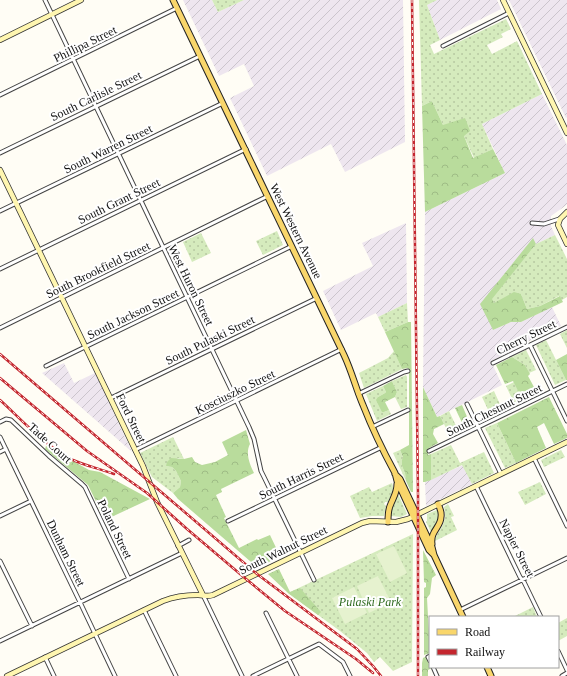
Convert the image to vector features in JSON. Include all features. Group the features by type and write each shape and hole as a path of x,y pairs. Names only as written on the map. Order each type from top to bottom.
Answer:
{"main road":[{"name":"West Western Avenue","path":"173,0 342,350 352,372 358,394 372,427 395,473 397,481 432,547 434,555 463,616"},
{"name":"West Western Avenue","path":"395,473 400,479 429,550 434,555"},
{"path":"388,522 390,506 396,493 397,481"},
{"path":"432,547 432,536 442,516 438,504"}],"street":[{"name":"West Huron Street","path":"45,0 237,400 254,439 261,471 314,580"},
{"path":"0,39 81,0"},
{"path":"503,0 567,133"},
{"name":"Phillipa Street","path":"0,95 177,8"},
{"path":"443,46 509,13"},
{"name":"South Carlisle Street","path":"0,153 200,56"},
{"name":"South Warren Street","path":"0,211 223,103"},
{"name":"South Grant Street","path":"0,269 246,150"},
{"name":"Ford Street","path":"0,170 144,466 178,546 242,676"},
{"name":"South Brookfield Street","path":"0,328 268,196"},
{"path":"567,212 560,219 558,225 567,244"},
{"path":"532,223 544,224 560,219"},
{"name":"South Jackson Street","path":"46,366 292,246"},
{"name":"South Pulaski Street","path":"111,398 317,298"},
{"name":"Cherry Street","path":"493,363 567,327"},
{"path":"530,345 567,422"},
{"name":"Kosciuszko Street","path":"135,450 342,350"},
{"path":"358,394 408,371"},
{"name":"South Chestnut Street","path":"428,451 567,384"},
{"path":"467,404 501,474"},
{"path":"372,427 408,410"},
{"name":"Tade Court","path":"0,422 6,419 11,420 85,487"},
{"name":"Dunham Street","path":"0,437 115,676"},
{"name":"South Walnut Street","path":"7,676 163,601 198,595 208,597 214,595 362,523 370,521 404,521 567,442"},
{"name":"South Harris Street","path":"228,522 382,447"},
{"path":"0,452 6,449"},
{"path":"534,458 567,526"},
{"name":"Napier Street","path":"476,486 541,616"},
{"name":"Poland Street","path":"85,487 129,579"},
{"path":"0,516 31,501"},
{"path":"178,546 190,540"},
{"path":"0,641 182,553"},
{"path":"460,610 567,558"},
{"path":"0,561 32,626"},
{"path":"144,610 176,676"},
{"path":"266,613 297,676"},
{"path":"253,676 320,644 343,662 350,676"},
{"path":"559,653 567,670"},
{"path":"45,657 54,676"},
{"path":"562,676 567,673"}],"shaded area":[{"path":"183,0 212,0 218,12 244,0 403,0 405,142 345,172 331,144 267,176 230,98 254,86 244,64 219,76"},
{"path":"437,0 497,0 501,9 440,40 427,5"},
{"path":"509,0 567,0 566,118"},
{"path":"542,94 567,145 567,204 551,216 551,226 555,235 536,244 533,239 493,330 511,322 521,322 552,307 561,326 491,361 502,385 437,417 423,387 425,212 505,173 482,124"},
{"path":"406,223 407,303 378,317 376,313 341,330 323,291 373,266 362,243"},
{"path":"64,363 74,383 95,373 132,452 42,373"},
{"path":"463,465 472,484 426,506 425,482"}],"green space":[{"path":"212,0 244,0 218,12"},
{"path":"419,0 437,0 427,5 440,40 430,45 434,54 506,19 511,29 501,34 503,37 487,45 492,54 517,41 542,94 482,124 493,149 474,158 464,136 443,125 432,101 422,106"},
{"path":"432,101 443,125 465,118 470,131 464,136 473,158 493,149 505,173 425,212 422,106"},
{"path":"277,231 283,245 263,255 256,241"},
{"path":"201,233 211,253 192,262 183,242"},
{"path":"555,235 567,259 567,297 562,300 559,296 540,306 527,309 521,294 494,303 491,299 536,244"},
{"path":"533,238 536,244 492,299 494,303 514,292 521,294 527,309 540,306 560,296 563,302 521,322 511,322 493,330 480,304"},
{"path":"407,303 408,322 385,332 378,317"},
{"path":"411,322 413,492 411,492 406,481 402,466 403,457 400,450 409,445 409,371 408,368 402,369 385,332"},
{"path":"567,330 567,348 560,334"},
{"path":"546,340 566,380 555,385 536,345"},
{"path":"526,350 536,370 529,373 525,365 512,357"},
{"path":"394,351 402,369 364,388 359,373 388,358"},
{"path":"567,354 567,380 566,380 556,360"},
{"path":"512,357 525,365 530,374 528,376 534,387 525,392 518,391 513,381 505,384 496,365"},
{"path":"406,375 407,407 401,409 395,397 397,392 392,381"},
{"path":"392,381 397,392 395,397 385,402 389,410 382,412 376,400 386,392 383,386"},
{"path":"514,382 518,391 525,392 534,387 537,394 515,405 506,386"},
{"path":"383,386 386,392 378,397 384,412 389,410 391,414 377,421 366,394"},
{"path":"423,387 437,417 440,416 444,424 434,429 433,434 438,443 429,448 428,455 431,454 431,480 425,482 423,482"},
{"path":"494,391 503,411 491,416 482,397"},
{"path":"549,397 567,434 567,438 554,444 544,423 537,427 546,448 516,463 497,423"},
{"path":"462,405 471,426 465,429 455,408"},
{"path":"449,411 459,432 450,436 440,416"},
{"path":"497,423 516,463 505,468 485,428"},
{"path":"246,430 250,444 248,451 249,459 254,473 221,489 222,492 216,495 226,517 224,518 239,548 257,539 258,540 270,535 280,556 258,568 178,499 173,493 180,487 181,481 176,471 172,467 166,466 167,462 171,458 184,459 192,457 195,462 202,465 215,462 228,455 222,442"},
{"path":"173,437 184,459 178,458 166,466 172,467 176,471 181,481 180,487 173,493 152,477 140,453"},
{"path":"451,445 460,463 484,452 494,473 472,484 462,465 431,480 431,454"},
{"path":"46,446 89,470 100,472 150,499 105,520 88,485 45,449"},
{"path":"400,450 403,457 402,466 406,481 393,453"},
{"path":"561,450 565,457 544,467 541,460"},
{"path":"540,482 546,494 525,505 518,492"},
{"path":"392,483 392,492 388,502 385,502 384,504 386,506 384,516 360,518 350,496 369,487 372,492"},
{"path":"398,494 407,514 401,517 391,516 391,510"},
{"path":"448,504 454,516 451,517 457,530 435,541 445,520 444,507"},
{"path":"437,510 439,516 431,532 426,522 427,514"},
{"name":"Pulaski Park","path":"413,534 412,662 393,671 380,657 374,662 367,653 340,631 288,593"},
{"path":"394,546 407,573 390,582 376,554"},
{"path":"423,550 436,575 432,578 430,594 427,598 429,653 424,655 424,588 426,587 426,583 424,582"},
{"path":"279,569 290,592 300,588 321,612 318,615 288,593 268,574"},
{"path":"378,576 391,602 369,613 357,586"},
{"path":"354,587 367,613 345,624 332,598"},
{"path":"533,607 537,616 515,616"},
{"path":"567,618 567,636 559,640 559,622"},
{"path":"427,656 429,668 432,668 428,670 428,676 422,676 423,658"}],"railway":[{"path":"412,0 418,494 418,676"},
{"path":"0,354 257,574 357,649 381,676"},
{"path":"0,378 87,451 147,493 187,529 285,611 356,659 373,673"},
{"path":"0,400 53,448 73,460 114,474"}]}
